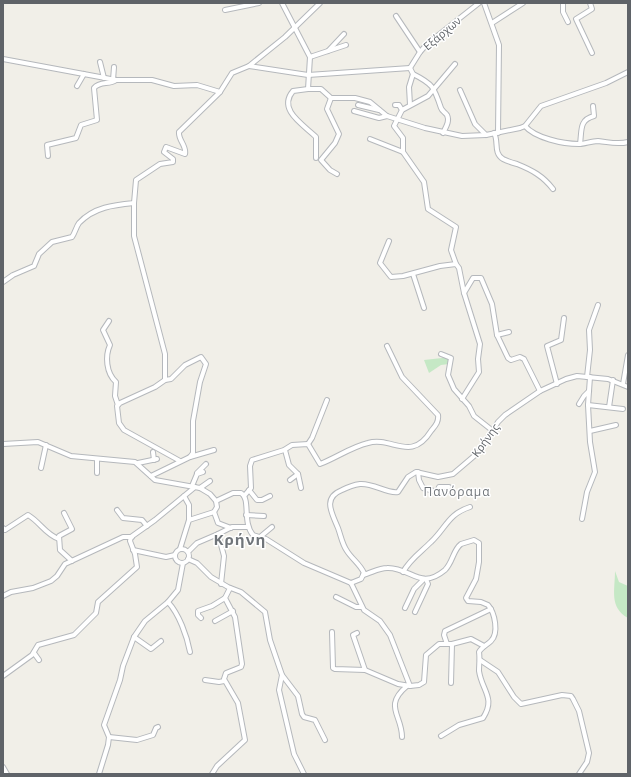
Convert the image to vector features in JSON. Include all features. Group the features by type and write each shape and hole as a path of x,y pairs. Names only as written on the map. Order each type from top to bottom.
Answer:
{"street":[{"path":"225,10 259,3"},
{"path":"282,3 294,29 310,57 308,89"},
{"path":"165,380 165,354 134,236 136,180 160,164 173,162 173,159 164,151 166,147 185,154 179,132 220,92 232,73 249,66 294,29 320,3"},
{"name":"Εξάρχων","path":"410,68 420,52 479,3"},
{"path":"484,3 492,23 500,56 496,133 497,150 502,159 531,169 545,178 552,189"},
{"path":"563,3 563,12 568,22"},
{"path":"590,3 592,9 576,19 592,53"},
{"path":"492,23 521,4"},
{"path":"396,16 420,52"},
{"path":"328,51 344,34"},
{"path":"310,57 346,45"},
{"path":"3,59 114,80 152,80 174,86 197,85 220,92"},
{"path":"100,62 104,78"},
{"path":"403,152 403,138 394,126 399,119 402,110 410,105 420,102 435,89 455,64"},
{"path":"249,66 308,75 410,68 413,74 429,82 435,89 441,110 447,115 448,121 443,133"},
{"path":"114,67 114,80"},
{"path":"354,111 379,118 387,116 443,133 462,136 496,133 525,126 541,106 606,83 628,72"},
{"path":"77,86 84,74"},
{"path":"410,105 409,87 413,74"},
{"path":"48,156 48,145 76,138 81,125 97,120 94,88 100,84 112,83 114,80"},
{"path":"316,158 316,137 295,118 288,105 289,97 293,91 321,89 331,98 364,100 382,110 387,116"},
{"path":"460,90 476,124 486,134"},
{"path":"331,98 327,109 339,134 335,143 321,160 330,170 337,174"},
{"path":"358,105 382,110"},
{"path":"395,105 399,105 402,110"},
{"path":"580,144 583,122 586,118 594,116 593,106"},
{"path":"525,126 534,134 580,144 596,141 619,144 628,142"},
{"path":"370,139 403,152 424,182 428,209 456,227 451,250 459,268 464,293 480,344 478,359 479,372 462,399"},
{"path":"3,282 11,276 34,266 39,254 53,242 71,238 78,224 90,215 106,206 134,203"},
{"path":"389,241 380,260 382,267 393,278 413,274 434,267 456,264"},
{"path":"413,274 424,308"},
{"path":"464,293 473,278 481,278 492,304 497,335 508,359 520,357 524,359 540,391"},
{"path":"582,519 587,492 595,472 588,405 588,377 590,350 589,330 598,304"},
{"path":"557,384 547,346 561,340 564,318"},
{"path":"109,321 103,330 110,345 108,351 108,368 112,378 116,382 115,396 118,405 117,412 119,423 124,430 180,461"},
{"path":"497,335 509,332"},
{"path":"308,444 320,464 369,442 383,442 390,445 413,447 428,437 437,424 438,414 402,377 387,346"},
{"path":"441,354 451,358 449,379 456,394 469,406 474,416 493,431"},
{"path":"623,384 628,355"},
{"path":"118,405 155,388 165,380 172,379 185,365 200,357 206,364 199,386 193,421 193,451 187,458"},
{"name":"Κρήνης","path":"418,472 438,477 454,474 480,451 502,417 540,391 574,376 612,380 628,387"},
{"path":"608,407 612,380"},
{"path":"579,404 585,394 589,391"},
{"path":"327,400 312,438 308,444 292,446 285,450 252,460 250,466 251,486 244,496 248,527 253,535 266,539 300,562 351,583 360,580 364,575 386,568 425,579 428,584 415,612"},
{"path":"588,405 623,409"},
{"path":"590,431 616,425"},
{"path":"3,444 33,442 46,445 71,456 137,463 155,460 152,452"},
{"path":"42,468 46,445"},
{"path":"150,476 187,458 214,450"},
{"path":"285,450 289,464 298,474 301,488"},
{"path":"97,459 97,473"},
{"path":"137,463 156,481 196,487 210,494 216,501 217,507 214,512 189,520"},
{"path":"196,487 197,474 206,464"},
{"path":"197,474 203,472"},
{"path":"364,575 361,567 348,553 342,543 331,511 332,496 337,492 358,484 371,485 392,492 398,492 408,477 418,472 419,480 423,488 437,492 449,489"},
{"path":"290,480 298,474"},
{"path":"3,590 5,595 28,590 51,581 57,576 64,565 123,538 132,537 196,487 210,481"},
{"path":"249,490 257,500 262,500 270,496"},
{"path":"216,501 235,492 244,496"},
{"path":"133,550 166,557 175,555 180,549 189,520 189,505 184,496"},
{"path":"403,572 413,557 435,538 447,521 456,513 470,507"},
{"path":"116,510 124,518 142,520 147,526"},
{"path":"214,512 219,523 231,528"},
{"path":"64,513 72,529 59,536 60,550 72,561"},
{"path":"3,528 5,530 28,515 36,520 49,534 59,539"},
{"path":"246,515 264,516"},
{"path":"260,537 272,526"},
{"path":"188,559 188,552 197,543 231,528 248,527"},
{"path":"218,534 224,556 221,584"},
{"path":"3,676 34,654 38,645 74,635 94,616 97,611 98,602 136,568 130,541 132,537"},
{"path":"405,608 414,589 425,579 436,576 446,568 451,562 459,545 466,541 476,540 480,546 478,571 475,582 466,598 468,601 485,603 491,609 495,635 490,642 480,650 480,672 488,698 489,707 483,718 459,725 442,736"},
{"path":"180,549 188,552"},
{"path":"175,555 177,561 183,562 188,559"},
{"path":"188,559 197,563 210,577 221,584 241,592 264,611 270,640 282,675 298,696 302,714 304,717 315,720 325,740"},
{"path":"99,774 108,746 109,736 104,725 134,637 145,621 168,602 179,588 183,562"},
{"path":"351,583 362,607 366,612 381,622 390,635 408,686"},
{"path":"201,618 198,611 225,598 230,588"},
{"path":"212,774 217,766 245,740 238,703 224,681 226,673 242,666 237,626 233,612 225,598"},
{"path":"336,598 356,608 362,607"},
{"path":"168,602 178,619 188,642 190,652"},
{"path":"446,644 444,635 445,631 491,609"},
{"path":"215,621 233,612"},
{"path":"332,632 333,668 365,670 398,684 408,686 419,685 424,682 425,659 429,651 440,643 452,644 471,639 484,646"},
{"path":"357,633 353,635 365,670"},
{"path":"134,637 151,649 161,641"},
{"path":"451,683 452,644"},
{"path":"34,654 40,660"},
{"path":"480,660 498,672 514,697 521,704 562,695 573,699 579,711 589,753 587,762 580,774"},
{"path":"282,675 279,690 294,754 304,774"},
{"path":"205,680 219,682 224,681"},
{"path":"402,737 394,705 399,693 408,686"},
{"path":"109,736 140,739 153,735 158,727"},
{"path":"3,767 7,774"}],"green space":[{"path":"451,357 449,364 441,365 429,373 424,360"},
{"path":"615,571 619,582 628,586 628,618 618,609 614,598"}],"district":[{"name":"Πανόραμα","path":"457,491"},
{"name":"Κρήνη","path":"240,539"}]}
